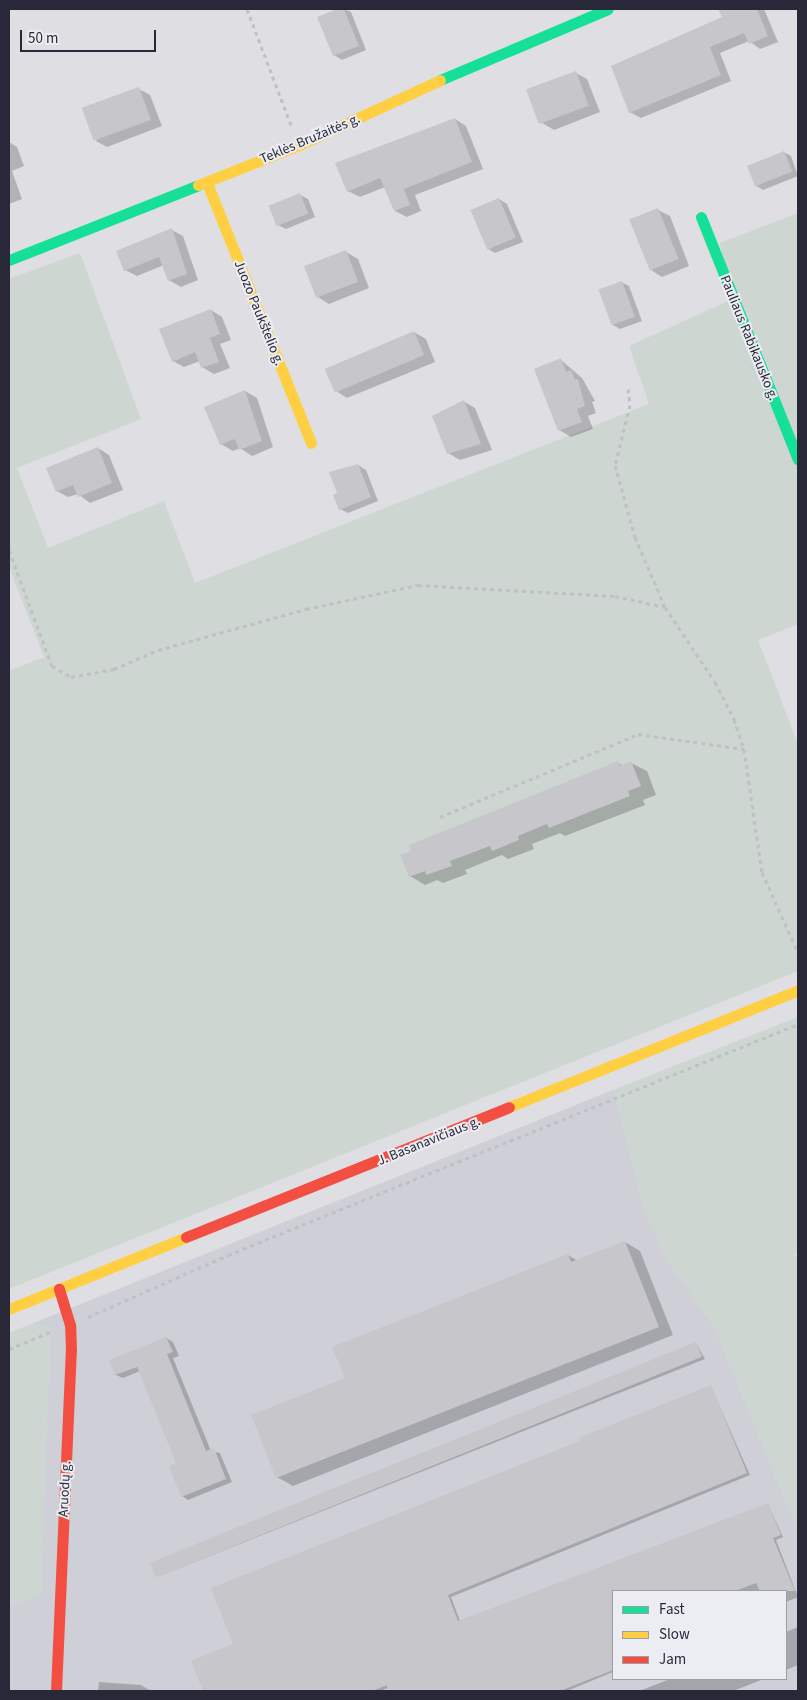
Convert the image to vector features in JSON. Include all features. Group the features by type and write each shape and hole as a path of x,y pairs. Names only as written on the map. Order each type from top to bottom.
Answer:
{"street":[{"name":"Teklės Bružaitės g.","path":"9,260 299,145 486,60 608,9"},
{"name":"Juozo Paukštelio g.","path":"207,182 311,443"},
{"name":"Pauliaus Rabikausko g.","path":"701,217 798,459"},
{"name":"J. Basanavičiaus g.","path":"9,1309 798,990"},
{"name":"Aruodų g.","path":"56,1691 70,1325 60,1289"}],"path":[{"path":"247,9 299,145"},
{"path":"628,389 630,405 615,465 635,537 665,607 715,682 734,718 744,749 762,872 798,952"},
{"path":"9,550 52,666 71,677 114,669 158,650 306,610 418,585 615,596 665,607"},
{"path":"440,817 638,734 744,749"},
{"path":"9,1349 70,1325 228,1255 798,1024"}],"shaded area":[{"path":"798,213 798,624 758,640 798,744 798,971 9,1289 9,671 44,657 9,567 9,279 80,253 141,419 17,468 48,548 164,501 195,583 649,404 629,346 728,301 720,243"},
{"path":"798,1017 798,1253 793,1255 798,1256 798,1531 715,1328 668,1261 645,1213 613,1090"},
{"path":"613,1090 645,1213 668,1261 715,1328 798,1531 798,1691 9,1691 9,1607 41,1594 50,1328 31,1324"},
{"path":"31,1324 50,1328 41,1595 9,1607 9,1333"}],"building":[{"path":"337,9 344,9 359,46 333,56 317,17"},
{"path":"718,9 757,9 768,36 749,44 744,33 710,47 721,75 629,113 611,66 722,17"},
{"path":"576,71 589,106 539,124 526,89"},
{"path":"139,87 151,120 94,141 82,108"},
{"path":"455,118 472,162 404,189 410,205 394,211 380,178 347,192 335,163"},
{"path":"784,151 792,171 755,186 747,166"},
{"path":"300,193 308,213 277,226 268,206"},
{"path":"499,198 516,238 487,250 470,210"},
{"path":"658,208 679,259 650,271 629,220"},
{"path":"172,228 187,274 168,281 159,257 124,271 116,251"},
{"path":"346,250 358,282 316,298 304,266"},
{"path":"622,281 635,317 612,325 599,290"},
{"path":"211,309 220,334 210,338 219,362 201,368 195,352 172,362 159,329"},
{"path":"414,331 424,355 335,393 325,369"},
{"path":"561,358 566,372 571,370 575,380 578,379 585,406 577,409 582,422 558,431 534,369"},
{"path":"245,390 262,441 239,450 235,439 220,445 204,407"},
{"path":"464,400 481,444 447,454 432,416"},
{"path":"98,447 112,483 78,497 73,485 56,492 46,468"},
{"path":"358,464 371,497 339,510 333,495 337,493 329,472"},
{"path":"618,761 620,766 631,761 641,786 628,791 630,796 549,828 547,824 518,836 519,840 492,851 490,846 450,861 452,866 426,875 425,871 409,877 400,855 411,851 409,845"},
{"path":"625,1241 659,1327 276,1478 251,1415 345,1378 332,1347 568,1254 571,1262"},
{"path":"166,1337 173,1352 167,1354 206,1451 214,1448 226,1479 181,1497 169,1466 176,1463 137,1367 115,1375 109,1360"},
{"path":"696,1342 702,1357 156,1577 150,1563"},
{"path":"711,1385 747,1473 448,1595 458,1621 768,1503 781,1535 773,1538 795,1591 760,1590 756,1583 738,1590 612,1590 612,1670 560,1691 388,1691 387,1685 372,1691 203,1691 191,1661 233,1644 211,1588 580,1441 578,1438"}],"traffic: fast":[{"path":"440,80 608,9"},
{"path":"9,260 198,185"},
{"path":"701,217 798,459"}],"traffic: slow":[{"path":"198,185 299,145 440,80"},
{"path":"207,183 311,443"},
{"path":"509,1107 798,990"},
{"path":"9,1309 186,1237"}],"traffic: jam":[{"path":"186,1237 509,1107"},
{"path":"56,1691 71,1350 70,1325 59,1289"}]}
